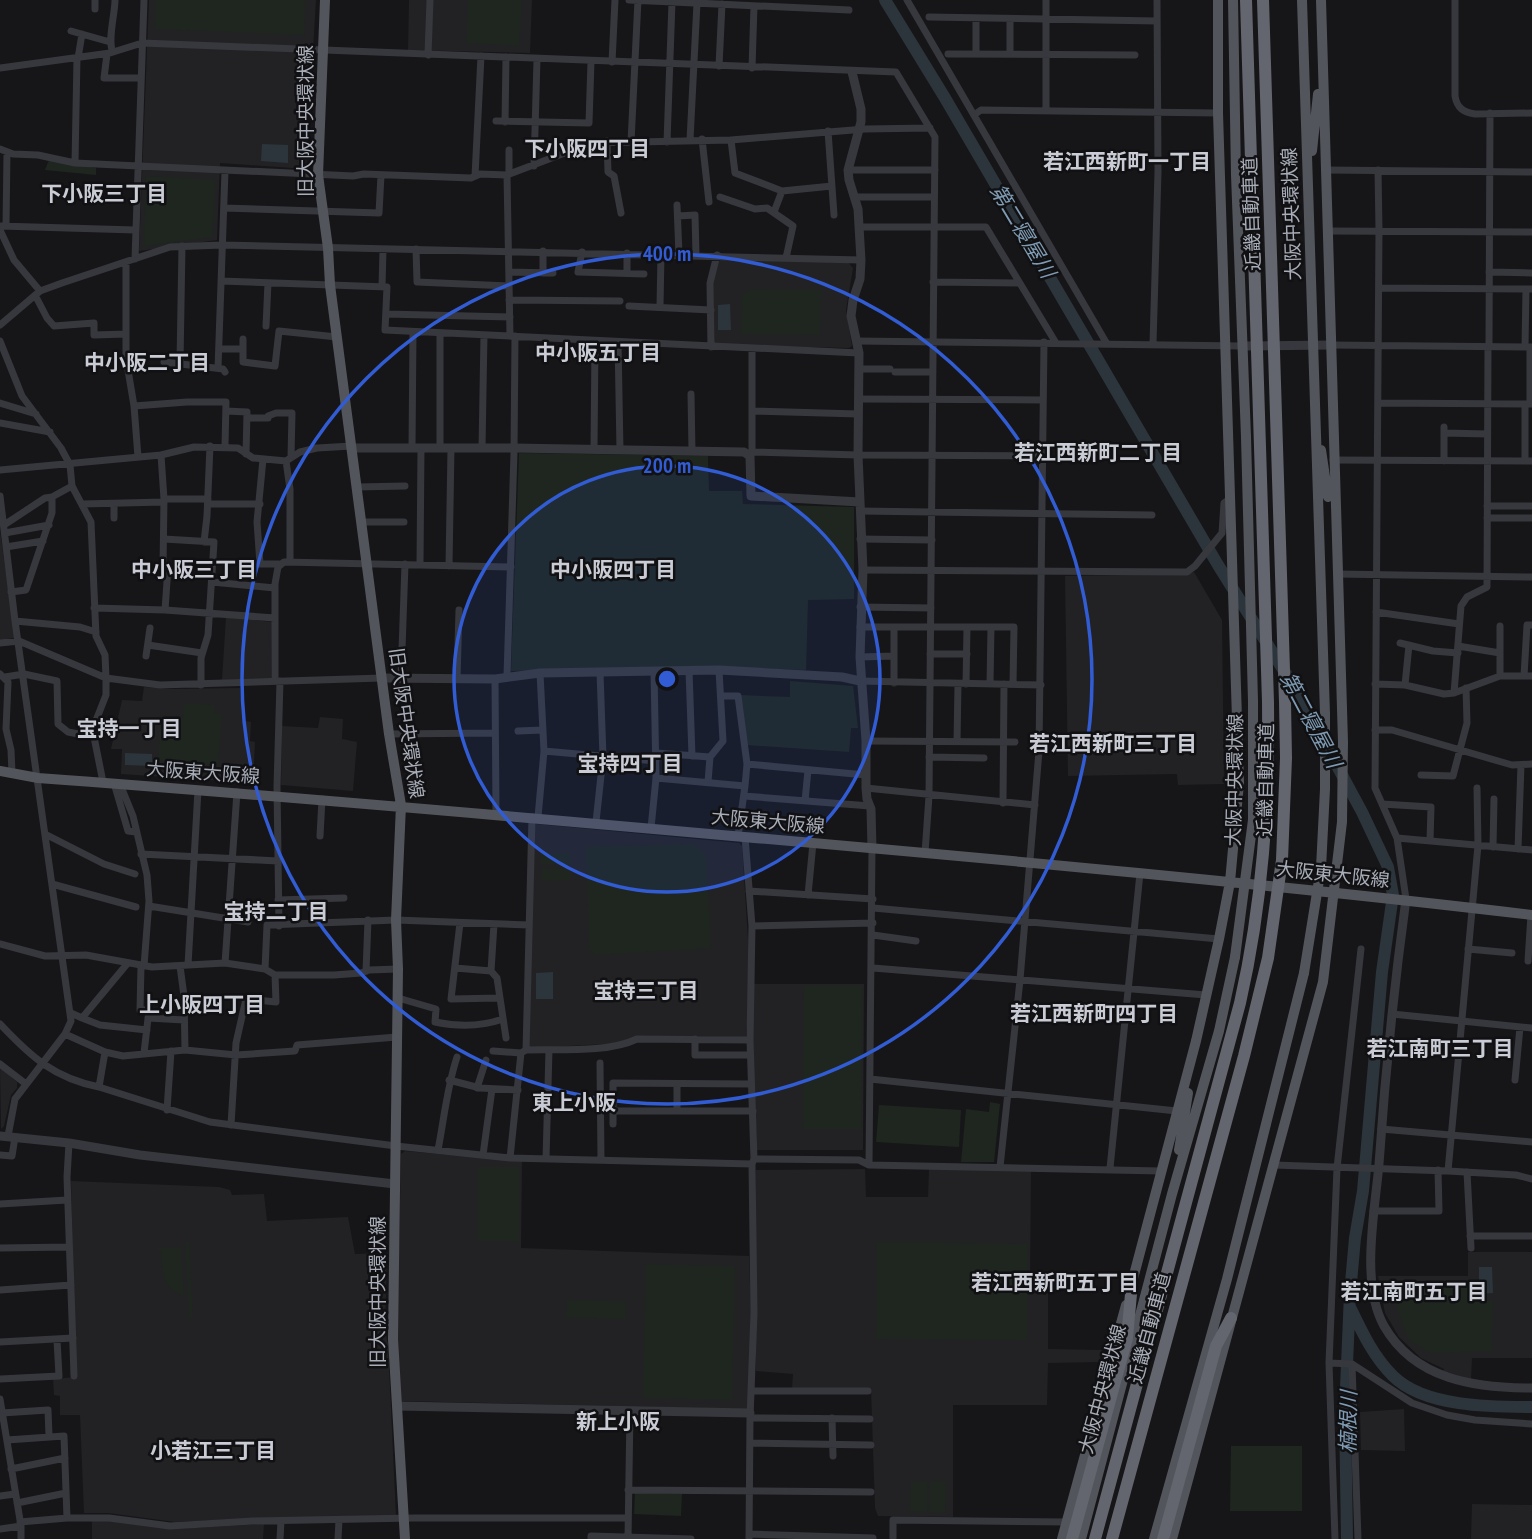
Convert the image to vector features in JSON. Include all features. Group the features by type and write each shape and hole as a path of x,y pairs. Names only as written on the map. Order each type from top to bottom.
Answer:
{"highway":[{"name":"近畿自動車道","path":"1095,1539 1240,1003 1251,955 1264,861 1268,812 1268,702 1246,0"},
{"name":"近畿自動車道","path":"1112,1539 1257,1004 1276,911 1282,860 1285,702 1263,0"},
{"path":"1072,1539 1127,1338 1132,1283"},
{"path":"1163,1539 1216,1346 1231,1318"}],"main road":[{"name":"旧大阪中央環状線","path":"325,0 318,175 389,734 401,805 396,920 398,998 393,1339 405,1539"},
{"path":"1062,1539 1196,1041 1230,882 1239,783 1218,113 1218,0"},
{"name":"大阪中央環状線","path":"1081,1539 1172,1194 1219,1031 1235,957 1253,820 1253,701 1233,0"},
{"name":"大阪中央環状線","path":"1154,1539 1233,1258 1304,973 1321,868 1325,713 1302,0"},
{"path":"1172,1539 1323,982 1342,822 1343,742 1321,0"},
{"path":"1308,215 1322,50"},
{"path":"1225,292 1236,175"},
{"path":"1315,424 1324,466 1337,568"},
{"name":"大阪東大阪線","path":"0,771 38,778 496,813 1140,873 1404,899 1531,915"},
{"path":"1172,1194 1196,1041"}],"street":[{"path":"116,0 110,53 104,78 141,78"},
{"path":"135,259 144,0"},
{"path":"428,55 430,0"},
{"path":"612,62 615,0"},
{"path":"629,0 849,10"},
{"path":"631,142 638,0"},
{"path":"907,0 1105,344"},
{"path":"1045,111 1046,0"},
{"path":"1153,344 1157,0"},
{"path":"1455,0 1456,102 1465,112 1532,113"},
{"path":"667,142 672,2"},
{"path":"690,140 699,2"},
{"path":"719,66 722,4"},
{"path":"752,68 758,4"},
{"path":"929,18 1157,21"},
{"path":"976,18 976,54"},
{"path":"1010,19 1010,54"},
{"path":"71,31 110,42"},
{"path":"75,163 77,58 82,34"},
{"path":"0,68 110,53 142,43 896,72 935,137 929,796 925,853"},
{"path":"948,54 1135,55"},
{"path":"475,176 481,56"},
{"path":"505,122 506,57"},
{"path":"534,166 537,59"},
{"path":"496,121 589,123 591,61"},
{"path":"852,72 861,109 860,129 850,155 848,170 855,197 861,260 860,279 851,316 859,353 858,455 863,570 860,681 872,848 873,968 869,1165"},
{"path":"974,114 981,110 1218,113"},
{"path":"1454,693 1463,601 1487,587 1490,113"},
{"path":"126,334 94,335 94,323 54,326 47,318 38,293 14,260 2,228 4,150 75,163 137,167 471,178 480,174 508,174 590,143 607,141 731,140 860,129 930,128"},
{"path":"828,131 834,215"},
{"path":"702,139 709,202"},
{"path":"731,140 735,173 782,191 832,186"},
{"path":"607,141 608,172 614,176 621,213"},
{"path":"507,676 514,448 509,300 509,150"},
{"path":"848,170 934,170"},
{"path":"1326,170 1532,172"},
{"path":"1378,170 1375,788 1397,838 1407,892 1404,899 1373,1211 1372,1289 1374,1304 1385,1328 1417,1363 1442,1376 1482,1385 1532,1388"},
{"path":"164,362 222,370 219,349 225,171"},
{"path":"223,208 379,213 381,175"},
{"path":"774,212 782,191"},
{"path":"720,197 755,209 767,208 793,226 786,258"},
{"path":"855,197 934,197"},
{"path":"677,205 679,255"},
{"path":"678,216 695,215 696,255"},
{"path":"859,227 986,227 1056,342"},
{"path":"2,228 135,230"},
{"path":"1328,231 1532,232"},
{"path":"0,326 38,293 159,250 182,246 509,250 861,260"},
{"path":"180,363 182,246"},
{"path":"382,287 383,249"},
{"path":"416,249 417,282 509,286"},
{"path":"543,251 543,273"},
{"path":"582,252 578,272 644,274"},
{"path":"627,273 628,253"},
{"path":"660,307 662,254"},
{"path":"711,347 710,283 717,255"},
{"path":"126,262 126,358 134,406 138,457"},
{"path":"509,272 553,273"},
{"path":"1489,272 1532,273"},
{"path":"221,281 387,287 385,330 859,353"},
{"path":"933,282 1019,283"},
{"path":"266,326 268,283"},
{"path":"1333,460 1529,461 1529,289 1379,288"},
{"path":"509,300 620,302"},
{"path":"629,306 711,310"},
{"path":"386,314 510,317"},
{"path":"243,338 243,362 275,366 279,331 337,337"},
{"path":"413,332 420,565"},
{"path":"440,333 440,448"},
{"path":"482,448 484,335"},
{"path":"0,341 16,384 70,465 72,486 92,531 96,632 105,655 106,678 106,695 95,723 94,737 128,831 136,832 147,875 149,906 140,1010 149,1010 144,1053"},
{"path":"594,450 595,341"},
{"path":"857,341 1529,347"},
{"path":"618,342 620,450"},
{"path":"1000,1167 1035,805 1041,685 1044,342"},
{"path":"219,349 243,349"},
{"path":"752,349 751,496 932,513 1152,515"},
{"path":"859,369 933,372"},
{"path":"691,394 692,451"},
{"path":"858,399 1043,400"},
{"path":"134,406 226,402 225,446"},
{"path":"0,403 36,414"},
{"path":"1378,403 1529,404"},
{"path":"226,411 247,412 246,454"},
{"path":"752,411 858,414"},
{"path":"247,418 268,418 276,413 292,413 289,459 290,562"},
{"path":"0,423 50,432"},
{"path":"1444,461 1444,430 1488,434"},
{"path":"0,470 161,455 210,446 238,448 253,458 263,459 289,459 300,452 317,448 352,447 1042,456"},
{"path":"204,542 210,446"},
{"path":"449,566 452,448"},
{"path":"161,455 164,501 163,567 168,567 165,610"},
{"path":"263,459 257,522 260,564 367,562 511,567"},
{"path":"3,529 45,498 72,486"},
{"path":"358,487 405,486"},
{"path":"0,496 11,592 71,1013 71,1021 65,1034 15,1099 8,1136 12,1156 0,1156"},
{"path":"11,592 26,590 49,525 52,497"},
{"path":"863,570 1187,572 1222,533 1224,503 1230,499"},
{"path":"82,505 208,501 260,505"},
{"path":"114,503 114,518"},
{"path":"1487,506 1532,506"},
{"path":"1521,506 1521,518"},
{"path":"1487,518 1532,518"},
{"path":"362,522 404,522"},
{"path":"3,529 49,525"},
{"path":"164,539 214,542 208,635 202,653 201,685"},
{"path":"860,539 932,540"},
{"path":"6,547 43,541"},
{"path":"279,564 275,588 279,926"},
{"path":"401,678 405,564"},
{"path":"1337,568 1376,574 1532,578"},
{"path":"212,582 275,588"},
{"path":"860,607 931,608"},
{"path":"94,608 275,618"},
{"path":"457,679 459,610"},
{"path":"1376,612 1460,624"},
{"path":"15,621 80,627 96,632"},
{"path":"1500,625 1500,676"},
{"path":"1376,684 1405,685 1433,694 1454,693 1500,676 1528,676 1527,625 1532,625"},
{"path":"860,627 1014,627 1004,742 1003,803"},
{"path":"894,627 894,683"},
{"path":"957,741 967,654 967,627"},
{"path":"990,684 991,627"},
{"path":"146,656 150,628"},
{"path":"0,643 19,641 106,678 160,685 382,678 495,679 540,673 719,670 842,677 894,683 1041,685"},
{"path":"1399,643 1433,651 1458,649 1500,653"},
{"path":"148,645 202,653"},
{"path":"1405,685 1409,645"},
{"path":"930,654 967,654"},
{"path":"860,657 894,656"},
{"path":"689,670 692,756"},
{"path":"708,782 710,757 723,741 719,670"},
{"path":"596,822 603,757 600,671"},
{"path":"651,828 656,778 654,671"},
{"path":"510,1158 524,1051 535,817 544,751 540,673"},
{"path":"3,676 24,674 57,681 58,724 68,732 94,737"},
{"path":"3,676 8,681 6,729 11,750 12,773"},
{"path":"495,679 496,813"},
{"path":"1421,775 1453,776 1467,723 1466,688"},
{"path":"721,696 738,696 747,764 742,837 752,926 750,1084 753,1111 754,1313 749,1537 873,1538"},
{"path":"518,731 543,730"},
{"path":"1375,730 1392,730 1511,765 1532,764"},
{"path":"389,734 495,733"},
{"path":"866,741 1015,742"},
{"path":"544,751 603,757 710,757"},
{"path":"929,757 984,758"},
{"path":"747,764 866,775"},
{"path":"1518,849 1521,765"},
{"path":"806,801 808,770"},
{"path":"656,778 745,786"},
{"path":"866,788 1035,805"},
{"path":"1448,1171 1478,845 1477,788"},
{"path":"185,1050 184,966 191,912 198,790"},
{"path":"225,963 237,792"},
{"path":"744,796 870,806"},
{"path":"320,836 322,799"},
{"path":"1493,846 1494,799"},
{"path":"1382,804 1432,807 1430,841"},
{"path":"45,834 104,864 135,874"},
{"path":"1397,838 1532,850"},
{"path":"808,895 813,843"},
{"path":"141,854 278,861"},
{"path":"1110,1168 1140,873"},
{"path":"52,884 136,907"},
{"path":"749,891 873,899"},
{"path":"278,900 344,898"},
{"path":"318,922 319,899"},
{"path":"149,906 247,922"},
{"path":"873,908 1219,939"},
{"path":"1528,961 1531,915"},
{"path":"366,971 368,920"},
{"path":"265,969 267,925 396,920 529,925"},
{"path":"460,923 451,999 499,998"},
{"path":"752,926 873,923"},
{"path":"494,924 491,971 497,978 506,1038"},
{"path":"873,935 916,941"},
{"path":"0,944 45,956 110,958 142,966 225,963 265,969 275,975 334,975 398,969"},
{"path":"1335,1539 1329,1363 1338,1168 1361,949"},
{"path":"1468,949 1512,953"},
{"path":"82,1018 127,964"},
{"path":"455,968 491,971"},
{"path":"873,968 1206,995"},
{"path":"231,1125 236,1043 246,999 276,1002 275,975"},
{"path":"398,998 436,1009 435,1022 476,1026 503,1020"},
{"path":"71,1013 100,1025 147,1030"},
{"path":"1392,1014 1532,1028"},
{"path":"148,1018 184,1020"},
{"path":"0,1024 40,1064 81,1084 99,1087 167,1110 231,1125 396,1146 510,1158 859,1160 869,1165 1161,1171"},
{"path":"1515,1080 1520,1027"},
{"path":"65,1034 106,1052 123,1056 185,1050 236,1055 295,1051 297,1045 397,1037"},
{"path":"493,1051 588,1048 628,1043 637,1039 750,1040"},
{"path":"695,1040 695,1055 750,1055"},
{"path":"547,1159 549,1050"},
{"path":"167,1110 171,1051"},
{"path":"99,1087 106,1052"},
{"path":"438,1150 449,1080 457,1056"},
{"path":"477,1088 486,1060"},
{"path":"600,1063 601,1160"},
{"path":"0,1064 26,1084"},
{"path":"870,1079 1177,1111"},
{"path":"449,1080 477,1088 518,1090"},
{"path":"613,1124 613,1083 750,1084"},
{"path":"677,1084 677,1111"},
{"path":"483,1155 492,1089"},
{"path":"613,1111 753,1111"},
{"path":"1381,1129 1532,1142"},
{"path":"8,1136 140,1155 394,1184"},
{"path":"69,1143 67,1200 74,1376"},
{"path":"1274,1165 1438,1170 1516,1175 1532,1179"},
{"path":"1373,1211 1439,1211 1438,1170"},
{"path":"1467,1172 1471,1248"},
{"path":"0,1204 67,1200"},
{"path":"1470,1236 1532,1236"},
{"path":"0,1248 69,1247"},
{"path":"0,1290 71,1285"},
{"path":"0,1342 73,1338"},
{"path":"0,1379 59,1376 57,1340"},
{"path":"1329,1363 1352,1364 1412,1402 1447,1415 1532,1424"},
{"path":"1352,1364 1358,1539"},
{"path":"751,1391 868,1391"},
{"path":"0,1399 7,1440 4,1459 11,1469 21,1539"},
{"path":"397,1406 870,1419"},
{"path":"2,1413 48,1410 49,1436"},
{"path":"628,1538 629,1411"},
{"path":"832,1418 833,1456"},
{"path":"7,1440 64,1436 67,1517"},
{"path":"750,1443 871,1445"},
{"path":"11,1469 65,1458"},
{"path":"628,1490 871,1492"},
{"path":"0,1496 16,1498 66,1493"},
{"path":"0,1530 67,1517 109,1517 170,1526 281,1521 628,1517"},
{"path":"338,1539 339,1520"},
{"path":"893,1539 894,1520 1067,1522"},
{"path":"280,1539 281,1521"},
{"path":"591,1539 591,1536 691,1539"}],"shaded area":[{"path":"149,0 316,0 306,169 220,163 217,240 139,251"},
{"path":"156,0 305,0 304,35 155,29"},
{"path":"409,0 532,0 530,53 408,50"},
{"path":"468,0 522,0 519,46 466,43"},
{"path":"262,144 288,145 288,163 261,161"},
{"path":"49,160 96,168 96,175 45,170"},
{"path":"146,176 215,180 212,237 144,246"},
{"path":"722,259 848,262 853,268 846,310 852,346 714,343 713,282 718,262"},
{"path":"751,289 821,290 820,335 741,334 742,296"},
{"path":"730,304 731,330 718,330 718,305"},
{"path":"519,453 708,456 709,491 742,491 743,504 854,507 854,599 808,600 806,670 722,667 511,671"},
{"path":"0,531 15,638 0,640"},
{"path":"1194,572 1222,620 1224,784 1178,785 1177,774 1068,776 1065,576"},
{"path":"226,617 272,622 271,678 222,680"},
{"path":"790,681 853,686 858,728 851,728 849,752 747,745 740,695 790,697"},
{"path":"144,687 240,688 242,720 251,722 250,741 255,742 253,783 121,774 122,749 111,749 122,700 142,701"},
{"path":"184,703 214,705 214,713 222,714 218,765 158,761 161,715 183,717"},
{"path":"320,717 343,719 342,739 357,742 353,791 281,785 282,726 318,728"},
{"path":"125,753 152,754 152,766 125,765"},
{"path":"536,824 739,843 742,846 749,954 746,1037 528,1048"},
{"path":"694,844 706,856 711,948 595,955 589,949 586,847"},
{"path":"541,853 570,853 570,864 541,865"},
{"path":"542,869 570,869 570,880 542,881"},
{"path":"553,972 553,999 536,999 536,973"},
{"path":"754,984 864,984 863,1150 757,1150 752,1041"},
{"path":"804,986 862,986 861,1129 803,1129"},
{"path":"0,1067 17,1082 1,1129"},
{"path":"990,1102 1000,1104 994,1162 961,1162 966,1109 989,1112"},
{"path":"879,1105 961,1110 959,1147 876,1142"},
{"path":"405,1151 522,1161 521,1248 749,1256 751,1312 748,1409 401,1401 397,1341 401,1154"},
{"path":"478,1167 519,1167 519,1241 478,1241"},
{"path":"865,1169 866,1197 928,1197 929,1169 1031,1169 1030,1287 1048,1288 1048,1349 1102,1350 1099,1362 1048,1363 1047,1405 953,1405 953,1517 878,1516 875,1508 871,1389 792,1389 793,1374 756,1371 756,1170"},
{"path":"71,1181 219,1187 230,1190 232,1195 264,1194 267,1221 348,1217 355,1254 387,1253 385,1331 388,1344 396,1516 175,1522 108,1513 84,1513 80,1415 60,1415 60,1396 54,1395 53,1379 76,1377"},
{"path":"877,1242 1028,1244 1027,1340 876,1339"},
{"path":"185,1243 189,1243 193,1318 189,1319"},
{"path":"181,1247 184,1296 167,1284 161,1250 158,1250"},
{"path":"1468,1252 1532,1252 1532,1358 1472,1358 1471,1380 1443,1372 1444,1369 1421,1358 1399,1337 1385,1313 1378,1276 1468,1276"},
{"path":"646,1264 735,1266 732,1400 643,1398"},
{"path":"1479,1267 1492,1267 1493,1293 1479,1294"},
{"path":"1401,1282 1468,1283 1469,1300 1493,1301 1492,1351 1430,1353 1408,1339 1397,1306"},
{"path":"373,1294 383,1294 382,1331 373,1331"},
{"path":"567,1300 626,1301 625,1319 566,1317"},
{"path":"1404,1409 1405,1451 1361,1450 1360,1412"},
{"path":"1231,1446 1302,1446 1302,1511 1230,1511"},
{"path":"930,1481 946,1482 945,1512 929,1512"},
{"path":"911,1482 928,1482 927,1512 910,1511"},
{"path":"635,1493 682,1494 681,1516 634,1514"},
{"path":"1472,1504 1532,1505 1532,1539 1471,1539"},
{"path":"92,1521 172,1529 264,1524 263,1539 92,1539"}],"waterway":[{"name":"第二寝屋川","path":"885,0 1218,565 1296,690 1362,812 1388,867 1393,895 1382,972 1363,1191 1350,1294 1345,1411 1347,1539"},
{"name":"第二寝屋川","path":"1350,1307 1380,1360 1393,1376 1406,1386 1422,1394 1459,1403 1532,1407"}],"district":[{"name":"下小阪四丁目","path":"587,148"},
{"name":"若江西新町一丁目","path":"1127,161"},
{"name":"下小阪三丁目","path":"104,193"},
{"name":"中小阪五丁目","path":"598,352"},
{"name":"中小阪二丁目","path":"147,362"},
{"name":"若江西新町二丁目","path":"1098,452"},
{"name":"中小阪三丁目","path":"194,569"},
{"name":"中小阪四丁目","path":"613,569"},
{"name":"宝持一丁目","path":"129,728"},
{"name":"若江西新町三丁目","path":"1113,743"},
{"name":"宝持四丁目","path":"630,763"},
{"name":"宝持二丁目","path":"276,911"},
{"name":"宝持三丁目","path":"646,990"},
{"name":"上小阪四丁目","path":"202,1004"},
{"name":"若江西新町四丁目","path":"1094,1013"},
{"name":"若江南町三丁目","path":"1440,1048"},
{"name":"東上小阪","path":"574,1102"},
{"name":"若江西新町五丁目","path":"1055,1282"},
{"name":"若江南町五丁目","path":"1414,1291"},
{"name":"新上小阪","path":"618,1421"},
{"name":"小若江三丁目","path":"213,1450"}],"water label":[{"name":"楠根川","path":"1348,1422"}]}
